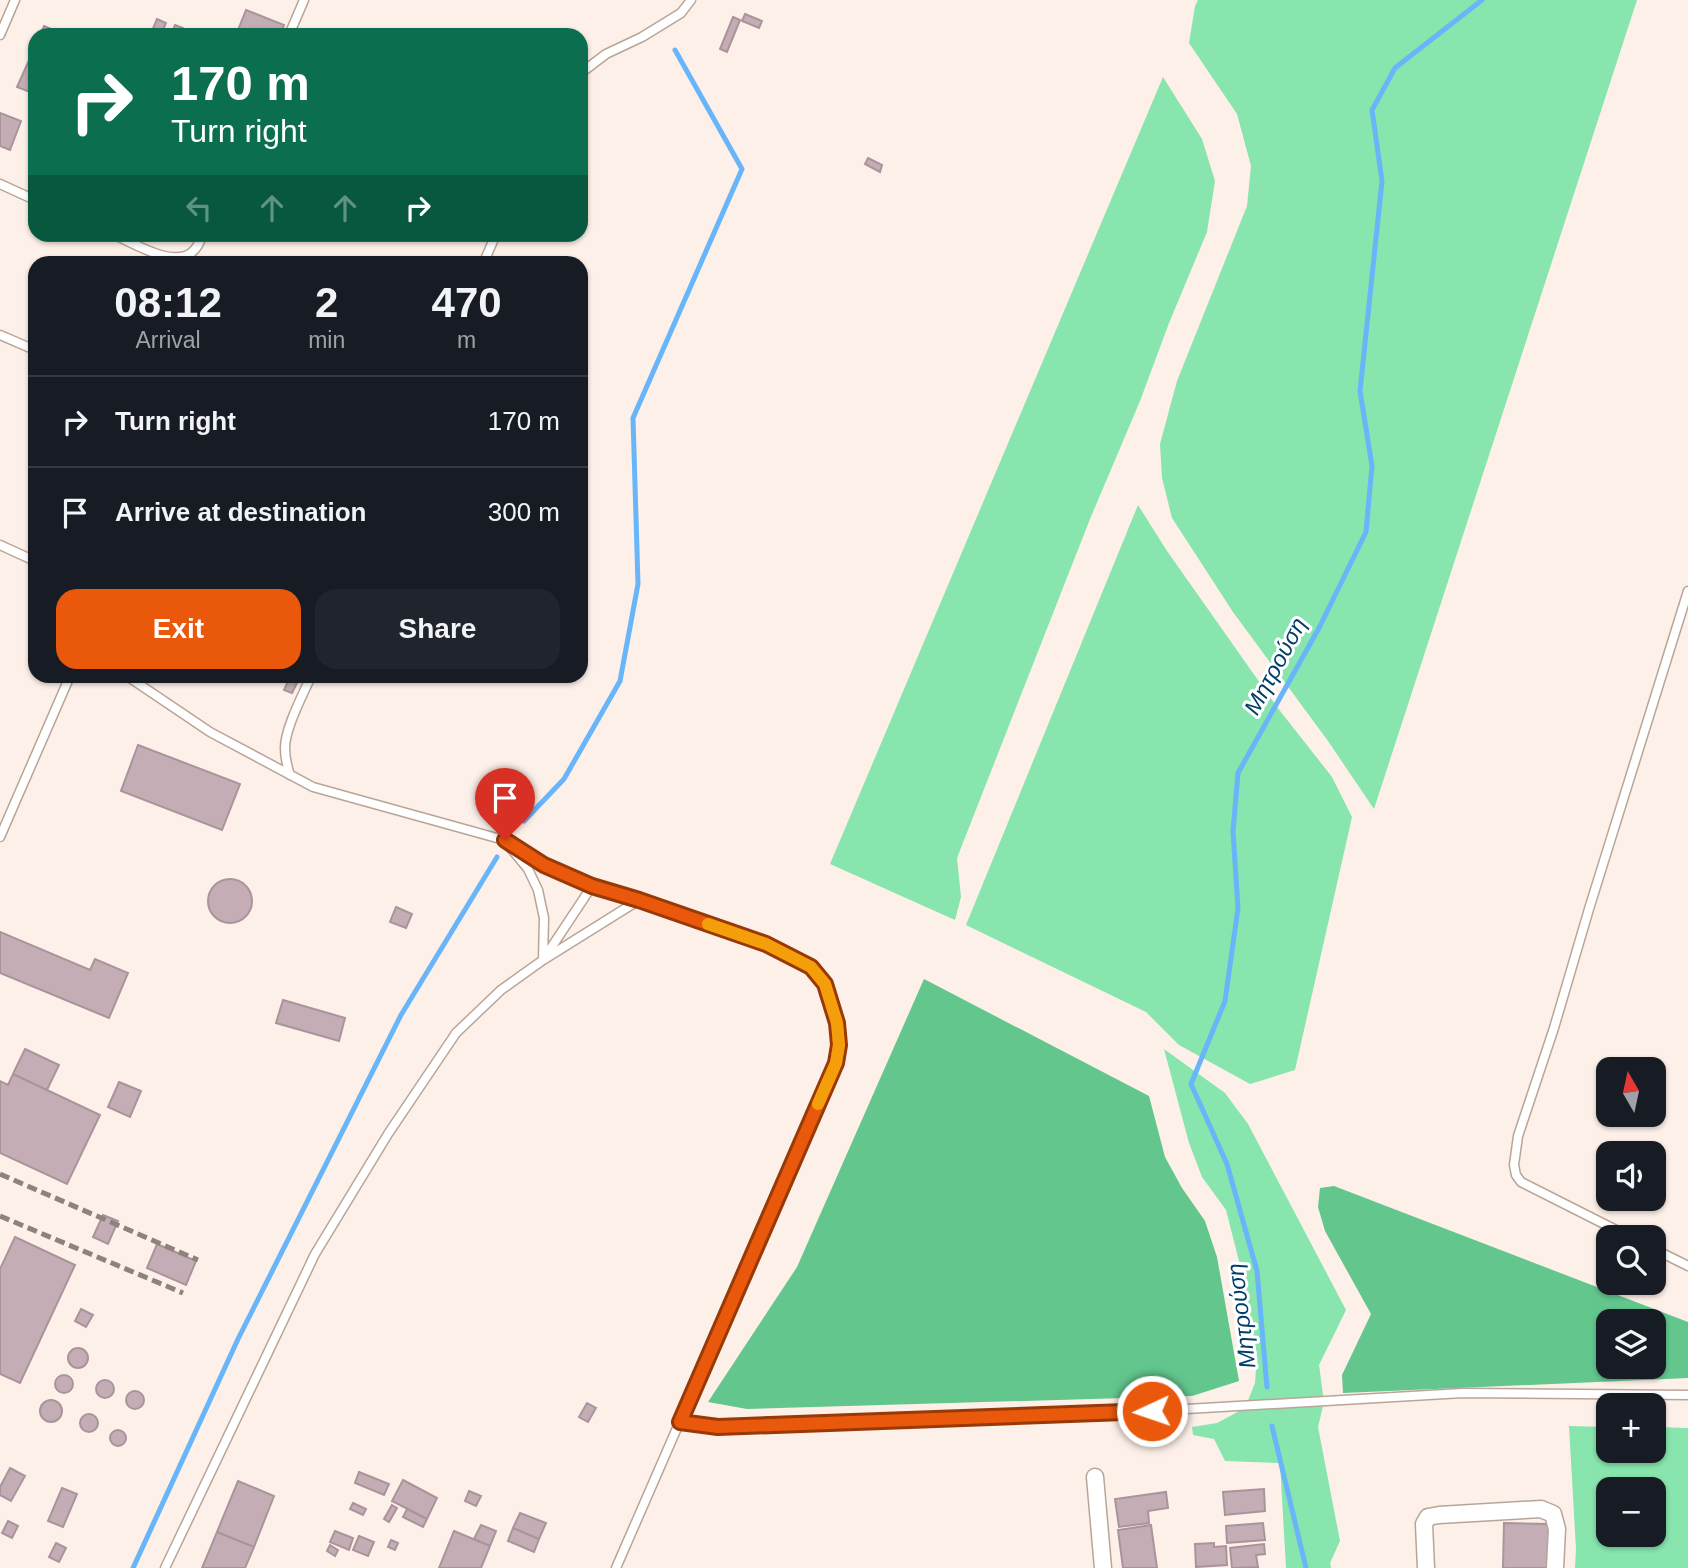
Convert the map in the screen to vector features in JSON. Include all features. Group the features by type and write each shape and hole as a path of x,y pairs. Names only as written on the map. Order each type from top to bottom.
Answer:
{"street":[{"path":"1095,1477 1103,1568"},
{"path":"1426,1568 1424,1524 1428,1517 1541,1509 1553,1514 1557,1529 1555,1568"}],"lane":[{"path":"0,35 15,0"},
{"path":"292,28 304,0"},
{"path":"588,68 606,54 642,37 681,13 691,0"},
{"path":"0,184 28,197"},
{"path":"130,242 149,251 170,256"},
{"path":"184,256 190,254 200,242"},
{"path":"0,335 28,347"},
{"path":"0,545 28,558"},
{"path":"1606,1225 1521,1182 1514,1165 1518,1136 1554,1028 1688,591"},
{"path":"0,837 68,683"},
{"path":"137,683 210,732 313,788 505,840 544,865 592,886 766,944 811,967 825,984 837,1023 839,1045 836,1063 616,1568"},
{"path":"290,775 285,759 285,745 308,683"},
{"path":"505,840 528,869 538,890 544,918 543,960"},
{"path":"543,960 592,886"},
{"path":"165,1568 315,1254 388,1134 456,1033 501,990 543,960 639,900"},
{"path":"1666,1255 1688,1266"},
{"path":"680,1422 718,1427 1087,1415 1463,1393 1688,1395"}],"green space":[{"path":"1198,0 1637,0 1374,809 1328,741 1233,612 1172,518 1162,478 1160,444 1177,381 1247,206 1251,166 1237,114 1189,43"},
{"path":"1163,77 1202,139 1215,181 1207,232 1090,519 957,858 961,897 955,920 830,864"},
{"path":"1138,505 1167,551 1277,707 1332,777 1352,817 1295,1070 1250,1084 1179,1045 1146,1012 966,925"},
{"path":"924,979 1149,1096 1165,1157 1205,1221 1217,1257 1239,1381 1192,1396 747,1409 708,1402 797,1267"},
{"path":"1164,1049 1225,1093 1248,1124 1346,1310 1319,1365 1324,1402 1318,1427 1340,1541 1330,1563 1331,1568 1286,1568 1280,1463 1225,1461 1214,1439 1193,1435 1192,1427 1217,1423 1245,1408 1255,1383 1257,1356 1240,1265 1226,1210 1202,1177 1189,1143"},
{"path":"1334,1186 1596,1287 1596,1295 1618,1295 1654,1309 1596,1309 1596,1379 1665,1379 1343,1393 1342,1375 1371,1314 1325,1231 1318,1207 1320,1188"},
{"path":"1666,1314 1688,1322 1688,1378 1666,1379"},
{"path":"1569,1426 1596,1427 1596,1463 1666,1463 1666,1427 1688,1428 1688,1568 1575,1568"}],"building":[{"path":"246,10 284,25 283,28 239,28"},
{"path":"745,14 762,21 759,28 742,21"},
{"path":"733,17 740,20 727,52 720,49"},
{"path":"157,19 166,23 164,28 153,28"},
{"path":"28,63 28,91 17,87"},
{"path":"0,113 21,121 10,150 0,146"},
{"path":"868,158 882,165 880,172 865,164"},
{"path":"287,683 297,683 292,693 284,690"},
{"path":"138,745 240,784 222,830 121,791"},
{"path":"230,879 246,885 252,901 246,917 230,923 214,917 208,901 214,885"},
{"path":"396,907 412,914 406,928 390,922"},
{"path":"0,932 90,970 95,959 128,973 109,1018 0,973"},
{"path":"283,1000 345,1018 339,1041 276,1023"},
{"path":"25,1049 59,1065 47,1090 13,1074"},
{"path":"13,1074 100,1115 67,1184 0,1153 0,1081 8,1085"},
{"path":"119,1082 141,1091 130,1117 108,1107"},
{"path":"103,1215 118,1221 108,1244 93,1237"},
{"path":"15,1237 75,1265 20,1383 0,1374 0,1269"},
{"path":"157,1244 196,1261 186,1285 147,1268"},
{"path":"81,1309 93,1315 86,1327 75,1321"},
{"path":"78,1348 85,1351 88,1358 85,1365 78,1368 71,1365 68,1358 71,1351"},
{"path":"64,1375 70,1378 73,1384 70,1390 64,1393 58,1390 55,1384 58,1378"},
{"path":"105,1380 111,1383 114,1389 111,1395 105,1398 99,1395 96,1389 99,1383"},
{"path":"135,1391 141,1394 144,1400 141,1406 135,1409 129,1406 126,1400 129,1394"},
{"path":"47,1400 55,1400 62,1407 62,1415 55,1422 47,1422 40,1415 40,1407"},
{"path":"587,1403 596,1408 588,1422 579,1417"},
{"path":"89,1414 95,1417 98,1423 95,1429 89,1432 83,1429 80,1423 83,1417"},
{"path":"115,1430 121,1430 126,1438 124,1444 115,1446 110,1441 110,1435"},
{"path":"10,1468 25,1476 11,1501 0,1495 0,1487"},
{"path":"359,1472 389,1484 384,1495 355,1483"},
{"path":"403,1480 437,1498 427,1519 392,1501"},
{"path":"238,1481 274,1496 254,1547 217,1532"},
{"path":"62,1488 77,1494 63,1527 48,1521"},
{"path":"1264,1489 1265,1511 1225,1515 1223,1492"},
{"path":"469,1491 481,1496 476,1506 465,1501"},
{"path":"1166,1492 1168,1508 1148,1511 1149,1523 1119,1527 1115,1499"},
{"path":"353,1503 366,1509 363,1515 350,1509"},
{"path":"392,1505 397,1508 389,1522 384,1519"},
{"path":"407,1509 427,1519 423,1527 403,1517"},
{"path":"520,1513 546,1523 539,1539 513,1528"},
{"path":"8,1521 18,1526 12,1538 2,1533"},
{"path":"1263,1523 1265,1540 1227,1543 1226,1526"},
{"path":"1504,1523 1550,1524 1549,1568 1503,1568"},
{"path":"481,1525 496,1531 490,1546 474,1539"},
{"path":"1151,1525 1157,1568 1123,1568 1118,1530"},
{"path":"513,1528 539,1539 534,1552 508,1541"},
{"path":"335,1531 353,1538 349,1550 330,1542"},
{"path":"454,1531 490,1546 481,1568 439,1568"},
{"path":"217,1532 254,1547 245,1568 202,1568"},
{"path":"359,1536 374,1542 368,1556 353,1550"},
{"path":"391,1540 398,1543 395,1550 388,1547"},
{"path":"56,1543 66,1548 59,1562 49,1557"},
{"path":"1214,1543 1214,1547 1226,1546 1227,1565 1196,1567 1195,1544"},
{"path":"1264,1544 1265,1554 1256,1555 1258,1567 1232,1568 1230,1548"},
{"path":"330,1545 338,1550 335,1556 327,1551"}],"waterway":[{"name":"Μητρούση","path":"1267,1387 1257,1271 1227,1164 1191,1084 1225,1001 1238,908 1233,831 1238,773 1319,628 1366,532 1372,466 1360,391 1382,181 1372,110 1395,68 1482,0"},
{"path":"524,821 564,779 620,681 638,584 633,418 742,169 675,50"},
{"path":"133,1568 238,1339 401,1015 497,857"},
{"name":"Μητρούση","path":"1272,1426 1306,1568"}],"railway":[{"path":"0,1174 198,1260"},
{"path":"0,1216 183,1293"}],"slow traffic":[{"path":"708,924 766,944 811,967 825,984 837,1023 839,1045 836,1063 818,1104"}],"route":[{"path":"505,840 544,865 592,886 766,944 811,967 825,984 837,1023 839,1045 836,1063 680,1422 718,1427 1152,1411"}]}
